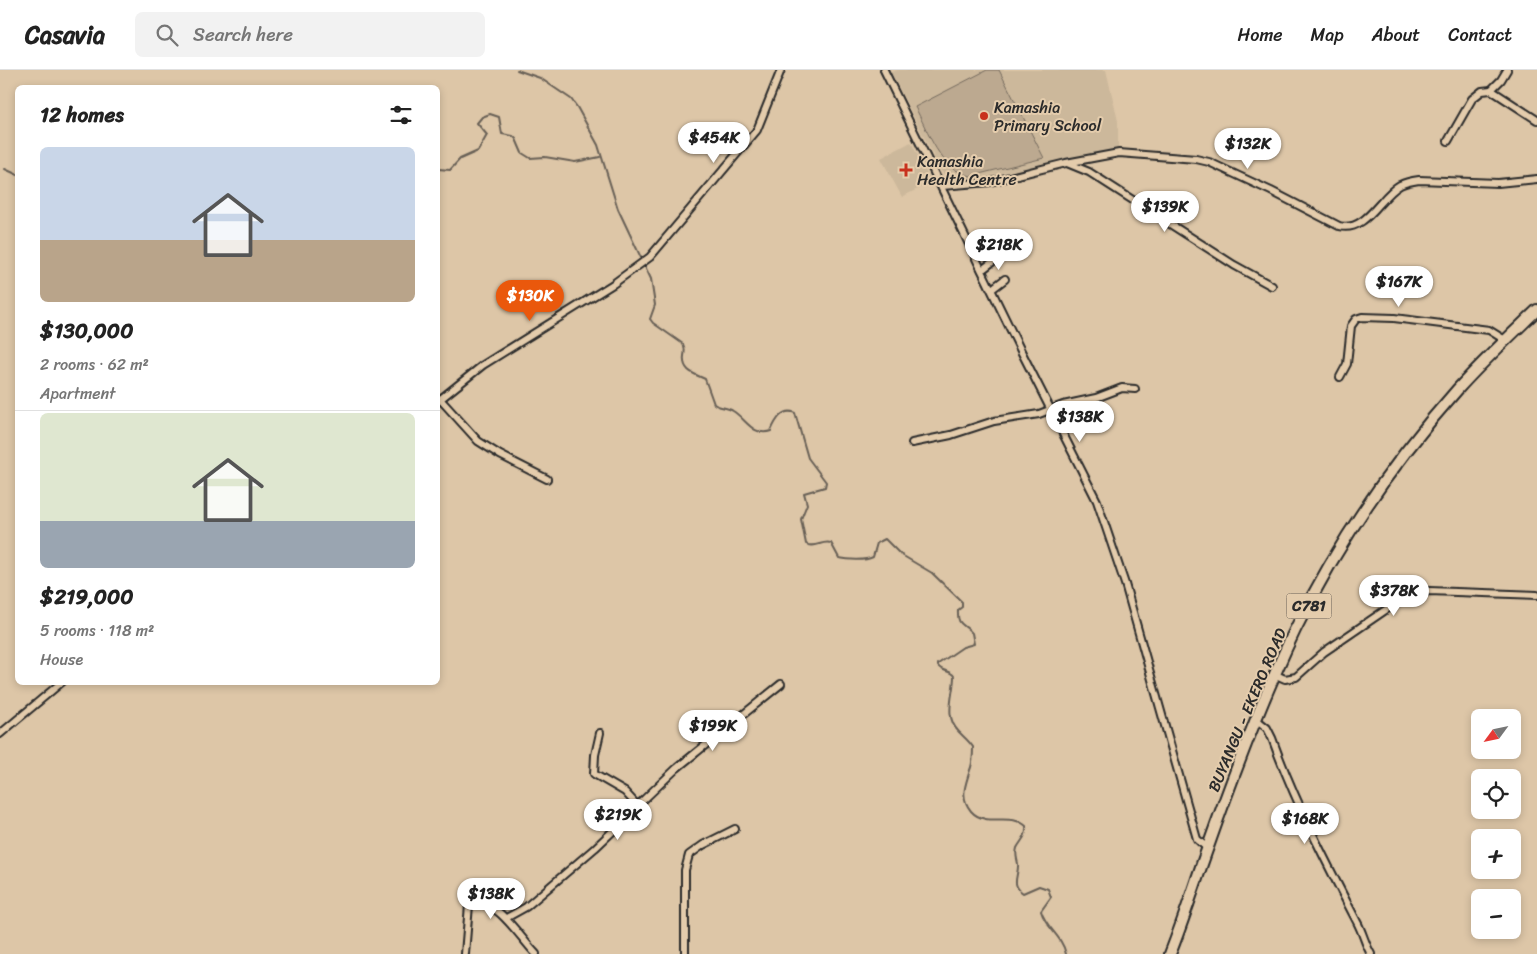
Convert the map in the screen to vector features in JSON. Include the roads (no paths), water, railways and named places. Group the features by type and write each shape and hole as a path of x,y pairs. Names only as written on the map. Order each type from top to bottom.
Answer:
{"main road":[{"name":"BUYANGU - EKERO ROAD","path":"1170,954 1207,848 1276,675 1296,630 1360,517 1442,409 1505,340 1537,310"}],"street":[{"path":"440,399 483,365 613,284 647,260 757,130 781,70"},
{"path":"884,70 1097,501 1125,584 1197,839 1207,848"},
{"path":"1448,142 1472,99 1482,91 1491,90 1501,80 1507,70"},
{"path":"1491,90 1537,120"},
{"path":"942,186 990,182 1066,163 1122,152 1201,160 1271,191 1343,227 1350,227 1363,220 1398,186 1407,182 1419,180 1498,182 1537,179"},
{"path":"1066,163 1089,172 1234,265 1272,286"},
{"path":"982,270 1000,256 1009,254"},
{"path":"992,289 1005,279"},
{"path":"1340,377 1347,364 1351,326 1356,319 1362,317 1394,318 1489,330 1505,340"},
{"path":"912,443 951,435 994,421 1025,417 1063,405 1090,400 1122,388 1135,388"},
{"path":"440,401 478,441 500,455 547,479"},
{"path":"1276,675 1285,679 1296,677 1310,662 1338,642 1414,593 1429,591 1537,595"},
{"path":"466,954 469,905 472,900 479,900 502,916 508,917 526,907 596,848 677,768 781,684"},
{"path":"0,734 58,685"},
{"path":"1257,720 1267,728 1272,738 1285,775 1339,889 1359,924 1371,954"},
{"path":"600,733 594,755 594,774 630,796 635,803 635,808"},
{"path":"685,954 686,870 689,855 703,845 735,829"},
{"path":"508,917 512,927 536,954"}],"waterway":[{"path":"517,70 540,78 571,99 577,107 598,145 618,209 651,279 655,305 650,319 683,344 685,350 684,361 687,369 705,379 714,404 738,414 759,432 771,431 780,416 786,412 795,413 808,458 826,482 825,487 804,493 807,504 801,519 806,544 812,546 828,542 831,543 839,558 861,560 873,557 877,543 885,539 900,554 932,573 962,602 962,607 958,610 959,619 972,633 974,644 963,647 938,664 938,666 954,676 950,705 951,719 954,726 973,747 972,765 964,791 965,801 971,811 984,819 1013,820 1026,826 1025,836 1016,850 1018,864 1016,883 1019,890 1023,893 1039,886 1048,889 1051,897 1041,911 1046,922 1061,942 1066,954"},
{"path":"440,169 450,170 460,159 478,151 487,135 477,123 482,117 490,114 499,117 502,134 513,136 522,153 530,158 545,157 575,162 600,157"},
{"path":"5,169 15,174"}],"place":[{"name":"Kamashia Primary School","path":"984,116"},
{"name":"Kamashia Health Centre","path":"906,170"}]}
